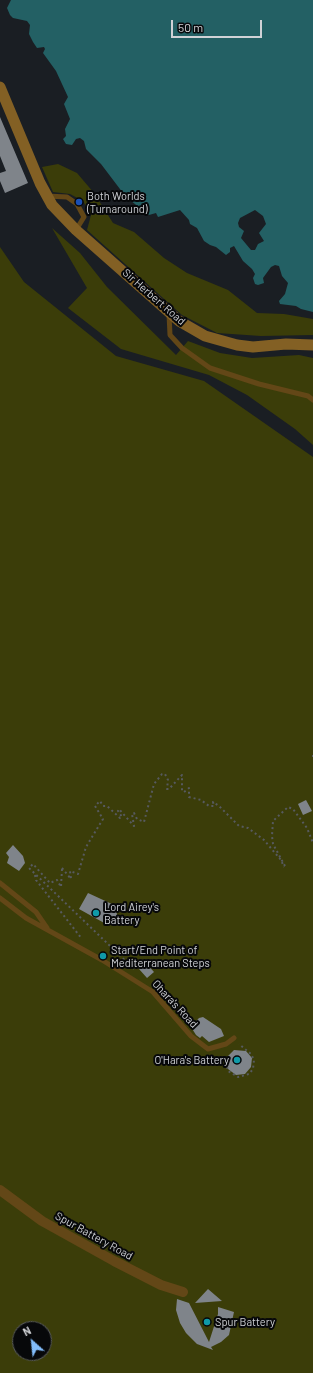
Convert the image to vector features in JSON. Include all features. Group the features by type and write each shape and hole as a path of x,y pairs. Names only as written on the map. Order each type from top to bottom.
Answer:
{"main road":[{"name":"Sir Herbert Road","path":"0,87 46,196 55,209 76,230 180,321 200,333 216,340 237,345 253,347 286,344 313,345"}],"street":[{"name":"Spur Battery Road","path":"0,1190 42,1221 161,1285 183,1292"}],"lane":[{"path":"46,196 67,197 78,204 84,217 76,230"},
{"path":"168,311 170,335 182,348 210,368 259,384 308,396 313,400"},
{"path":"0,883 36,912 48,928"},
{"name":"Ohara's Road","path":"0,898 26,918 48,928 153,992 191,1036 208,1049 226,1044 234,1038"}],"path":[{"path":"313,755 313,760"},
{"path":"136,971 29,868 33,864 50,883 57,880 61,887 62,868 71,879 70,871 78,874 86,846 103,819 95,806 100,801 103,806 107,806 120,818 122,817 118,811 120,809 134,826 132,814 134,813 137,819 144,822 154,784 162,774 165,774 168,780 167,789 169,789 182,775 182,791 184,792 189,788 189,797 201,800 209,806 214,806 213,802 219,806 239,826 248,828 264,840 281,860 284,867 283,859 273,844 273,821 288,807 293,809 307,828 313,843"},
{"path":"35,874 36,880 82,939 92,955"},
{"path":"226,1062 228,1071 238,1077 249,1074 253,1069 254,1060 252,1054 234,1038"}],"shaded area":[{"path":"58,164 77,173 94,193 113,223 134,232 164,258 187,273 228,290 257,313 284,314 313,319 313,335 261,336 217,333 182,315 87,230 91,215 83,201 70,194 53,192 42,167"},
{"path":"52,228 80,253 107,287 176,355 188,341 220,353 252,358 299,355 313,358 313,445 295,429 247,395 209,375 121,349 68,308 87,288"},
{"path":"0,247 24,282 116,356 204,381 313,457 313,1373 0,1373"}],"water":[{"path":"11,0 313,0 313,312 296,306 280,304 279,301 285,294 288,283 282,276 279,266 275,265 271,267 263,278 264,283 258,285 255,284 253,278 255,274 243,261 234,246 230,248 230,252 226,255 216,247 204,241 197,228 190,224 189,220 180,210 158,217 156,213 149,215 126,197 101,164 86,149 84,141 80,138 76,139 72,145 66,144 63,139 66,136 65,129 70,119 64,104 68,97 56,71 43,53 45,49 44,47 37,48 33,42 29,34 30,25 27,21 13,18 7,8","holes":["255,210 263,216 266,224 259,233 264,241 258,244 255,250 251,250 241,238 244,231 239,227 238,223 240,218"]}],"building":[{"path":"0,117 28,183 5,193 0,181 0,173 6,171 0,156"},
{"path":"306,800 312,811 303,815 298,804"},
{"path":"13,845 23,856 25,863 19,871 7,863 9,857 6,853"},
{"path":"88,893 114,905 117,914 116,920 106,924 79,909"},
{"path":"146,963 154,972 147,978 139,969"},
{"path":"203,1017 221,1029 224,1036 209,1042 202,1036 200,1038 196,1035 191,1027 199,1018"},
{"path":"234,1050 246,1051 252,1058 251,1067 245,1074 236,1075 228,1069 225,1059"},
{"path":"208,1289 222,1301 195,1303"},
{"path":"177,1299 189,1303 209,1342 218,1314 218,1307 234,1312 229,1335 221,1342 211,1347 213,1350 197,1344 186,1333 180,1323 176,1310"}],"place":[{"name":"Both Worlds (Turnaround)","path":"79,202"},
{"name":"Lord Airey's Battery","path":"96,913"},
{"name":"Start/End Point of Mediterranean Steps","path":"103,956"},
{"name":"O'Hara's Battery","path":"237,1060"},
{"name":"Spur Battery","path":"207,1322"}]}
